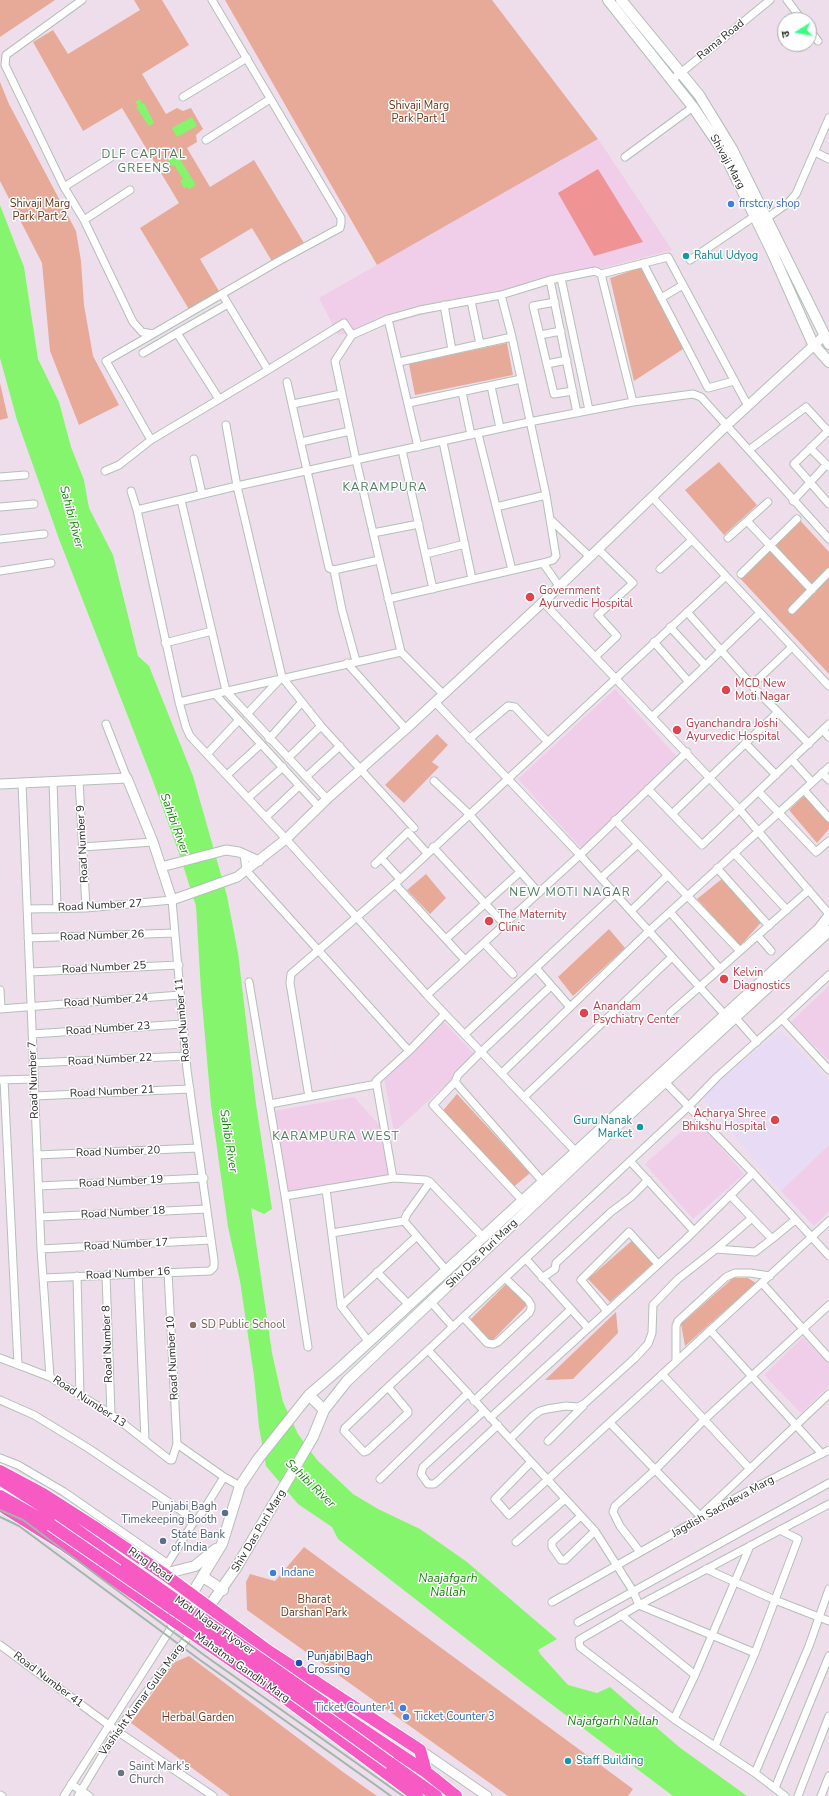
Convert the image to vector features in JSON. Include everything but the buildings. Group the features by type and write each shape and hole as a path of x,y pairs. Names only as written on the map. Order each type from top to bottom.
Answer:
{"main road":[{"name":"Shivaji Marg","path":"608,0 693,107 723,151 755,216 813,344 829,362"},
{"name":"Shivaji Marg","path":"621,0 699,95 732,149 827,340"},
{"name":"Shiv Das Puri Marg","path":"175,1622 222,1544 240,1486 258,1459 309,1395 447,1271 725,1015 819,928 829,915"},
{"name":"Shiv Das Puri Marg","path":"193,1629 223,1590 285,1487 313,1437 324,1410 347,1381 665,1082 829,931"},
{"path":"309,1395 324,1410"},
{"name":"Ring Road","path":"1,1477 43,1494 143,1560 164,1570 192,1595 267,1650 420,1750"},
{"name":"Moti Nagar Flyover","path":"1,1477 23,1494 56,1515 317,1698 426,1772"},
{"path":"0,1496 51,1525 223,1643 436,1796"},
{"name":"Mahatma Gandhi Marg","path":"0,1505 64,1545 175,1622 193,1629 417,1796"},
{"path":"164,1570 195,1566 222,1544"},
{"path":"124,1586 138,1582 146,1576 148,1567 143,1560"},
{"path":"203,1577 223,1590"},
{"path":"261,1680 252,1668 250,1659 256,1650 261,1648 267,1650"},
{"path":"420,1750 426,1772 456,1796"}],"street":[{"path":"82,0 6,55 4,60 9,76 64,187 84,220 133,322 142,332 153,334"},
{"path":"151,440 106,361 340,228 341,223 341,218 212,0"},
{"name":"Rama Road","path":"672,80 770,0"},
{"path":"787,0 796,12"},
{"path":"183,97 247,58"},
{"path":"206,140 270,99"},
{"path":"626,157 693,107"},
{"path":"767,218 788,203 796,194 829,118"},
{"path":"815,152 829,158"},
{"path":"64,187 110,158"},
{"path":"84,220 130,190"},
{"path":"690,260 755,216"},
{"path":"443,694 401,652 341,394 335,361 352,335 388,319 444,305 501,294 550,280 594,271 601,274 668,257 748,406"},
{"path":"643,263 708,388 734,381"},
{"path":"601,274 633,402"},
{"path":"561,278 589,410"},
{"path":"550,280 577,412"},
{"path":"661,298 683,285"},
{"path":"222,294 268,370"},
{"path":"388,599 543,563 553,560 556,556 546,495 529,422 512,337 501,294"},
{"path":"471,300 480,344"},
{"path":"555,302 533,306 554,394 573,391"},
{"path":"143,353 228,304"},
{"path":"444,305 452,350"},
{"path":"388,319 418,447"},
{"path":"105,471 119,464 151,440 344,323 352,335"},
{"path":"540,336 561,331"},
{"path":"177,333 219,399"},
{"path":"399,362 512,337"},
{"path":"174,899 237,877 286,839 327,799 406,729 543,602 813,344 827,340"},
{"path":"547,364 567,360"},
{"path":"409,404 521,379"},
{"path":"287,382 329,568 334,570 379,560"},
{"path":"491,386 500,428"},
{"path":"462,392 496,507 512,570"},
{"path":"292,404 341,394"},
{"path":"136,510 237,486 500,428 633,402 693,394 701,397 829,539"},
{"path":"749,450 806,407 829,430 794,464 829,504"},
{"path":"226,425 237,486 282,677 321,726 414,828"},
{"path":"301,442 350,431"},
{"path":"442,442 472,579"},
{"path":"793,500 809,482 828,466 810,448"},
{"path":"402,450 434,588"},
{"path":"194,459 202,494"},
{"path":"0,477 25,474"},
{"path":"131,491 165,643 179,702 188,732 428,995 576,1152"},
{"path":"496,507 546,495"},
{"path":"652,497 829,686"},
{"path":"181,500 226,691 269,739 327,799"},
{"path":"728,538 768,502"},
{"path":"0,507 34,504"},
{"path":"550,519 590,557"},
{"path":"741,574 797,519"},
{"path":"747,520 812,590"},
{"path":"373,533 419,524"},
{"path":"0,539 44,534"},
{"path":"660,569 692,540"},
{"path":"426,554 465,544"},
{"path":"594,657 617,636 598,615 632,583 598,549"},
{"path":"0,571 50,563"},
{"path":"543,563 560,586"},
{"path":"334,570 342,610 356,662"},
{"path":"792,610 829,572"},
{"path":"309,1097 290,978 291,974 397,881 725,576"},
{"path":"543,602 614,678 687,752 709,778 740,810 829,915"},
{"path":"687,612 749,682 809,744"},
{"path":"652,717 760,613"},
{"path":"670,627 705,665"},
{"path":"165,643 212,631"},
{"path":"654,642 688,681"},
{"path":"749,682 755,682 792,647"},
{"path":"179,702 282,677 401,652"},
{"path":"347,663 406,729"},
{"path":"247,714 282,677"},
{"path":"215,694 319,807"},
{"path":"269,739 302,702"},
{"path":"434,702 601,878 725,1015"},
{"path":"469,739 508,706 515,707 547,741"},
{"path":"672,814 778,712"},
{"path":"207,754 239,720"},
{"path":"0,784 127,778 106,724"},
{"path":"648,789 702,845 829,724"},
{"path":"288,758 321,726"},
{"path":"823,730 829,737"},
{"path":"745,743 776,775"},
{"path":"227,775 260,744"},
{"path":"306,777 340,746"},
{"path":"428,995 580,856 687,752"},
{"path":"792,760 812,782"},
{"path":"248,798 283,767"},
{"path":"502,1073 649,931 829,767"},
{"path":"822,773 829,780"},
{"name":"Road Number 11","path":"127,778 164,866 174,899 180,995 186,1056 198,1148 204,1178 214,1260 213,1269"},
{"name":"Road Number 9","path":"79,780 86,908"},
{"path":"53,781 58,908"},
{"path":"434,781 469,814 539,893"},
{"name":"Road Number 7","path":"22,783 41,1249 50,1377"},
{"path":"266,817 299,786"},
{"path":"804,790 829,818"},
{"path":"759,792 816,852 829,841"},
{"path":"616,820 740,952"},
{"path":"374,864 408,832 427,853"},
{"path":"83,847 153,842"},
{"path":"601,878 638,844"},
{"path":"433,847 504,924"},
{"path":"164,866 226,850 244,854 259,860"},
{"path":"734,852 787,910"},
{"path":"244,854 246,870 409,1051"},
{"path":"380,858 397,881 465,960"},
{"path":"717,868 769,926"},
{"path":"446,939 520,872"},
{"path":"631,912 668,876"},
{"path":"670,1013 808,890"},
{"path":"465,1034 615,894"},
{"name":"Road Number 27","path":"27,909 86,908 174,899"},
{"path":"670,912 720,970"},
{"name":"Road Number 26","path":"28,938 176,933"},
{"path":"758,936 771,951"},
{"path":"484,943 513,974"},
{"path":"524,1097 672,957"},
{"name":"Road Number 25","path":"30,972 179,965"},
{"path":"536,968 570,1007"},
{"path":"388,1387 408,1411 408,1413 367,1451 364,1452 344,1431 344,1429 388,1387 689,1106 717,1077 758,1042 829,975"},
{"path":"249,982 286,1196 308,1347"},
{"path":"523,1201 433,1105 455,1082 458,1075 551,986"},
{"path":"0,990 1,1009"},
{"name":"Road Number 24","path":"1,1009 180,995"},
{"path":"393,1178 376,1081 446,1014"},
{"path":"735,1017 758,1042"},
{"path":"782,1019 829,1070"},
{"name":"Road Number 23","path":"32,1034 184,1024"},
{"name":"Road Number 22","path":"33,1063 186,1056"},
{"path":"18,1365 2,1080 34,1079"},
{"path":"455,1082 543,1182"},
{"path":"665,1082 753,1172 829,1256"},
{"path":"270,1104 377,1084"},
{"name":"Road Number 21","path":"35,1096 190,1089"},
{"name":"Road Number 20","path":"37,1155 198,1148"},
{"path":"630,1161 694,1231"},
{"path":"490,1418 694,1231 753,1172"},
{"name":"Road Number 19","path":"39,1186 204,1178"},
{"path":"286,1196 393,1178 421,1179 430,1182 483,1237"},
{"path":"542,1278 555,1269 556,1263 648,1180"},
{"path":"404,1221 407,1214 430,1182"},
{"path":"326,1189 341,1306 343,1311 369,1342"},
{"path":"730,1195 772,1239"},
{"name":"Road Number 18","path":"40,1217 207,1209"},
{"path":"548,1441 584,1404 634,1359 648,1344 652,1333 653,1305 678,1279 752,1218"},
{"path":"716,1249 755,1252 796,1220"},
{"path":"332,1233 404,1221"},
{"path":"404,1221 447,1271"},
{"path":"531,1462 495,1499 509,1515 548,1481 829,1221"},
{"path":"607,1311 581,1280 630,1232 658,1264"},
{"path":"341,1306 417,1236"},
{"name":"Road Number 17","path":"41,1249 211,1240"},
{"path":"526,1259 588,1328"},
{"name":"Road Number 16","path":"43,1278 106,1274 210,1271 213,1269"},
{"name":"Road Number 10","path":"168,1272 177,1444"},
{"path":"377,1272 409,1305"},
{"path":"138,1273 145,1440"},
{"path":"676,1361 676,1326 678,1321 726,1276 735,1273 750,1273 770,1276"},
{"name":"Road Number 8","path":"106,1274 111,1414"},
{"path":"76,1276 80,1396"},
{"path":"463,1317 487,1343 494,1344 504,1337 529,1313 531,1305 505,1278"},
{"path":"762,1283 829,1358"},
{"path":"431,1302 453,1327"},
{"path":"640,1552 620,1526 613,1512 615,1506 655,1470 704,1420 829,1305"},
{"path":"474,1400 571,1309"},
{"path":"710,1330 822,1454"},
{"path":"428,1350 595,1531 617,1564 633,1591 639,1605 755,1653"},
{"name":"Road Number 13","path":"0,1358 50,1377 111,1414 170,1460 174,1460 177,1444"},
{"path":"662,1374 750,1469"},
{"path":"380,1479 468,1393"},
{"path":"691,1524 829,1394"},
{"path":"0,1400 34,1415 88,1448 195,1520"},
{"path":"510,1439 540,1411 566,1406 578,1407 584,1404"},
{"path":"484,1411 423,1467 421,1474 428,1484 434,1484 498,1425"},
{"path":"610,1423 700,1516"},
{"path":"177,1444 224,1477 240,1486"},
{"name":"Jagdish Sachdeva Marg","path":"552,1602 752,1489 829,1450"},
{"path":"0,1458 18,1465 64,1492 164,1570 224,1477"},
{"path":"578,1622 829,1482"},
{"path":"516,1542 565,1499"},
{"path":"785,1796 755,1773 674,1718 578,1645 579,1640 621,1615 829,1504"},
{"path":"580,1516 552,1542 552,1547 561,1560 564,1560 595,1531"},
{"path":"715,1746 755,1653 798,1539 780,1530"},
{"path":"674,1718 712,1636 750,1546"},
{"path":"706,1569 774,1600 829,1621"},
{"path":"755,1773 809,1646 829,1589"},
{"path":"621,1615 694,1676"},
{"name":"Vashisht Kumar Gulla Marg","path":"64,1796 175,1622"},
{"name":"Vashisht Kumar Gulla Marg","path":"80,1793 117,1731 193,1629"},
{"name":"Road Number 41","path":"0,1645 117,1731 213,1796"},
{"path":"775,1788 829,1656"},
{"path":"798,1796 829,1716"},
{"path":"420,1750 487,1796"},
{"path":"821,1796 829,1776"},
{"path":"71,1784 80,1793 89,1796"}],"shaded area":[{"path":"598,139 672,250 373,328 338,335 319,298"},
{"path":"598,169 643,242 594,256 558,193"},
{"path":"615,689 679,759 582,849 518,779"},
{"path":"829,986 829,1061 791,1022"},
{"path":"443,1021 477,1057 394,1132 384,1078"},
{"name":"Acharya Shree Bhikshu Hospital","path":"781,1031 829,1081 829,1145 781,1191 700,1095"},
{"path":"354,1097 380,1126 391,1175 281,1194 268,1112"},
{"path":"696,1119 744,1174 693,1219 645,1164"},
{"path":"829,1145 829,1211 814,1226 781,1191"},
{"path":"803,1337 829,1364 829,1386 801,1413 764,1375"}],"green space":[{"path":"0,0 55,0 0,37"},
{"path":"134,0 162,0 189,45 142,74 166,114 177,108 183,111 191,108 203,129 196,135 197,142 187,148 210,187 254,160 304,243 273,263 252,228 200,259 220,293 190,311 140,228 179,203 122,108 83,131 33,42 53,30 68,54 140,10"},
{"name":"Shivaji Marg Park Part 1","path":"225,0 492,0 598,139 377,265"},
{"name":"Shivaji Marg Park Part 2","path":"0,82 9,104 76,231 81,261 84,305 93,356 119,405 79,425 50,351 42,263 0,181"},
{"path":"642,267 683,349 634,381 610,278"},
{"path":"507,343 513,375 415,395 409,364"},
{"path":"0,383 8,418 0,420"},
{"path":"719,462 757,505 724,535 685,490"},
{"path":"797,517 829,552 829,674 737,575"},
{"path":"437,734 448,745 432,762 439,767 404,803 385,785"},
{"path":"809,791 829,813 829,829 817,843 789,810"},
{"path":"426,874 446,898 430,914 407,890"},
{"path":"728,874 765,918 740,946 697,899"},
{"path":"609,929 625,948 573,996 558,977"},
{"path":"457,1094 530,1173 510,1190 440,1114"},
{"path":"635,1238 658,1259 610,1302 588,1279"},
{"path":"733,1278 748,1278 756,1283 685,1346 681,1324"},
{"path":"507,1283 528,1304 491,1342 470,1320"},
{"path":"616,1312 618,1333 573,1379 545,1380"},
{"name":"Bharat Darshan Park","path":"304,1547 633,1789 628,1796 508,1796 247,1610 246,1582 250,1574 275,1581"},
{"name":"Herbal Garden","path":"189,1656 377,1796 230,1796 131,1723 175,1662"}],"water":[{"path":"140,99 142,104 144,103 154,123 149,126 136,107 138,106 135,102"},
{"path":"192,117 197,126 177,137 172,128"},
{"path":"177,154 196,185 189,189 187,187 184,188 180,181 183,179 174,165 171,166 168,160"},
{"name":"Naajafgarh Nallah","path":"0,205 24,267 38,359 59,402 71,447 84,480 89,508 113,555 138,656 149,666 193,776 227,896 238,953 256,1104 272,1209 264,1214 251,1208 272,1353 283,1402 298,1434 317,1460 353,1494 378,1509 420,1529 467,1562 557,1639 538,1650 568,1685 597,1693 610,1687 679,1747 747,1796 673,1796 522,1682 338,1539 332,1527 298,1504 266,1466 259,1427 254,1376 240,1281 228,1227 211,1105 201,991 196,906 153,781 59,539 17,420 0,358"}],"railway":[{"path":"0,1510 23,1520 204,1655 403,1796"},
{"path":"0,1517 19,1526 200,1660 391,1796"}],"place":[{"name":"firstcry shop","path":"731,204"},
{"name":"Rahul Udyog","path":"686,256"},
{"name":"Government Ayurvedic Hospital","path":"530,597"},
{"name":"MCD New Moti Nagar","path":"726,690"},
{"name":"Gyanchandra Joshi Ayurvedic Hospital","path":"677,730"},
{"name":"The Maternity Clinic","path":"489,921"},
{"name":"Kelvin Diagnostics","path":"724,979"},
{"name":"Anandam Psychiatry Center","path":"584,1013"},
{"name":"Acharya Shree Bhikshu Hospital","path":"775,1120"},
{"name":"Guru Nanak Market","path":"640,1127"},
{"name":"SD Public School","path":"193,1325"},
{"name":"Punjabi Bagh Timekeeping Booth","path":"225,1513"},
{"name":"State Bank of India","path":"163,1541"},
{"name":"Indane","path":"273,1573"},
{"name":"Punjabi Bagh Crossing","path":"299,1663"},
{"name":"Ticket Counter 1","path":"403,1708"},
{"name":"Ticket Counter 3","path":"406,1717"},
{"name":"Staff Building","path":"568,1761"},
{"name":"Saint Mark's Church","path":"121,1773"}],"district":[{"name":"DLF CAPITAL GREENS","path":"144,162"},
{"name":"KARAMPURA","path":"385,488"},
{"name":"NEW MOTI NAGAR","path":"570,893"},
{"name":"KARAMPURA WEST","path":"336,1137"}],"water label":[{"name":"Sahibi River","path":"71,517"},
{"name":"Sahibi River","path":"174,824"},
{"name":"Sahibi River","path":"228,1141"},
{"name":"Sahibi River","path":"310,1484"},
{"name":"Najafgarh Nallah","path":"613,1722"}]}
